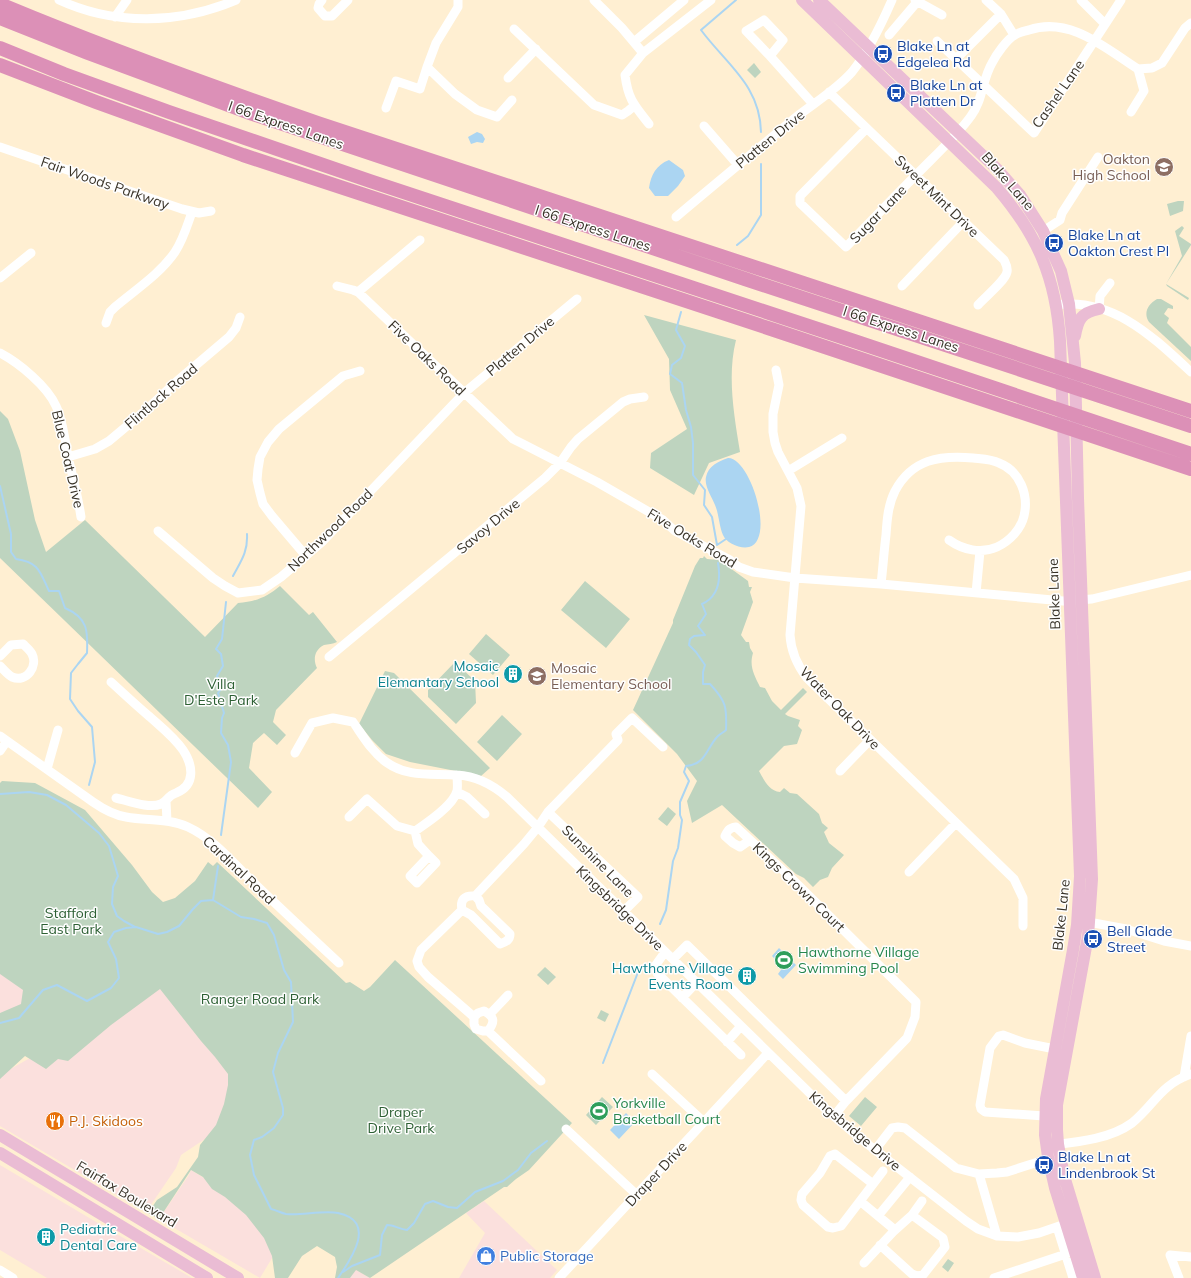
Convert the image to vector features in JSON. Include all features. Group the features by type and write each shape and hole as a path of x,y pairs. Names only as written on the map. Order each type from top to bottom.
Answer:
{"highway":[{"path":"0,4 55,27 174,72 318,123 1191,411"},
{"name":"I 66 Express Lanes","path":"0,18 88,54 247,112 1191,426"},
{"name":"I 66 Express Lanes","path":"0,48 64,74 169,112 363,179 826,331 1191,454"},
{"path":"0,65 96,102 244,155 1191,469"}],"main road":[{"name":"Blake Lane","path":"802,0 998,188 1019,214 1036,244 1042,256 1052,286 1059,323 1061,359 1069,600 1080,854 1080,890 1073,950 1046,1094 1044,1116 1052,1145 1055,1188 1067,1224 1095,1278"},
{"name":"Blake Lane","path":"819,0 958,131 1010,183 1028,206 1044,231 1060,272 1069,304 1075,363 1092,859 1090,922 1058,1105 1057,1130 1052,1145"},
{"path":"1073,345 1079,320 1087,313 1099,309"},
{"name":"Fairfax Boulevard","path":"0,1135 238,1278"},
{"path":"0,1153 208,1278"},
{"name":"Blake Lane","path":"1067,1224 1070,1253 1083,1278"}],"street":[{"path":"58,0 88,12 115,17 149,19 171,18 210,10 236,0"},
{"path":"115,17 127,0"},
{"path":"322,0 318,8 325,16 332,16 348,0"},
{"path":"386,108 396,81 420,89 436,43 458,7 458,0"},
{"path":"594,0 622,28 643,53"},
{"path":"634,42 684,0"},
{"path":"649,124 634,106 627,90 625,74 643,53 711,0"},
{"name":"Platten Drive","path":"676,217 850,74 862,58 882,22 892,0"},
{"path":"986,0 1001,14 1014,35 1038,27 1057,26 1074,30 1138,69 1152,68 1162,63 1184,28 1191,23"},
{"path":"1081,0 1105,24"},
{"name":"Cashel Lane","path":"984,85 1034,132 1121,0"},
{"path":"889,35 916,1 942,15"},
{"path":"956,59 1001,14"},
{"path":"514,29 594,105 622,115 634,106"},
{"name":"Sugar Lane","path":"866,129 800,196 800,203 846,247 971,117 977,107 991,63 1014,35"},
{"path":"937,41 984,85"},
{"path":"508,78 536,49"},
{"path":"770,56 813,104"},
{"path":"427,67 455,94 476,110 497,117 512,100"},
{"path":"1131,112 1144,91 1138,69"},
{"name":"Sweet Mint Drive","path":"829,92 1004,260 1007,266 1007,272 1004,278 978,305"},
{"path":"704,126 738,165"},
{"name":"Fair Woods Parkway","path":"0,147 192,212 199,213 211,211"},
{"path":"1044,231 1060,220 1062,213 1098,157"},
{"path":"106,323 110,312 115,306 157,272 171,257 183,236 192,212"},
{"path":"902,286 964,221"},
{"path":"358,292 420,240"},
{"path":"0,278 30,253"},
{"path":"1099,309 1100,296 1110,283"},
{"name":"Five Oaks Road","path":"337,286 358,292 513,439 597,482 663,520 675,531 730,560 740,567 753,572 796,578 1069,600 1082,600 1191,575"},
{"name":"Platten Drive","path":"464,393 577,299"},
{"path":"1056,305 1082,305 1117,315 1145,331 1191,372"},
{"name":"Flintlock Road","path":"68,457 95,448 109,441 229,338 236,328 240,317"},
{"name":"Blue Coat Drive","path":"0,353 23,368 53,400 59,416 81,517"},
{"name":"Water Oak Drive","path":"776,370 779,385 773,414 773,432 778,452 797,488 801,506 790,635 792,648 798,665 807,678 1011,876 1021,892 1023,902 1023,926"},
{"path":"306,556 272,516 264,504 260,493 258,480 260,457 268,442 279,428 343,376 360,371"},
{"name":"Northwood Road","path":"158,531 213,578 238,592 262,590 281,577 323,541 464,393"},
{"name":"Savoy Drive","path":"329,657 533,488 560,463 578,438 623,402 630,399 644,397"},
{"path":"788,471 842,438"},
{"path":"881,584 888,513 892,496 899,484 908,474 919,466 932,460 952,456 992,460 1004,465 1015,474 1020,482 1026,504 1024,517 1019,528 1011,537 1001,545 980,551 958,546 949,540"},
{"path":"976,593 980,551"},
{"path":"0,656 11,645 23,644 32,652 34,662 32,671 21,678 13,677 0,666"},
{"path":"111,682 169,734 184,751 192,770 189,784 179,792 169,795 166,800 160,804 141,805 116,798"},
{"name":"Kingsbridge Drive","path":"295,753 312,723 333,718 353,722 375,752 386,762 396,768 418,775 457,775 479,780 496,788 538,827 834,1116 966,1221 978,1229 997,1236 1008,1238 1023,1237 1067,1224"},
{"path":"475,896 524,844 548,812 618,740 616,734 632,718 663,747"},
{"path":"47,769 58,730"},
{"path":"0,751 4,738"},
{"name":"Cardinal Road","path":"4,738 93,802 108,811 127,817 167,821 188,827 210,841 339,963"},
{"path":"840,771 870,740"},
{"path":"349,817 367,799 397,826 415,831 447,807 457,792 457,775"},
{"path":"457,792 467,797 485,814"},
{"path":"166,800 167,821"},
{"name":"Sunshine Lane","path":"548,812 638,897 624,911"},
{"path":"909,872 956,823"},
{"path":"415,831 418,844 429,856"},
{"name":"Kings Crown Court","path":"750,840 788,875 916,1002 915,1017 907,1038 846,1101 834,1116"},
{"path":"467,896 475,896 479,900 481,906 510,934 508,940 500,944 470,915 462,910 461,904 463,899 467,896"},
{"path":"470,915 479,911 481,906"},
{"path":"462,910 422,950 417,961 419,967 428,977 474,1017"},
{"path":"1077,920 1126,929 1191,946"},
{"path":"673,959 687,945 846,1101"},
{"path":"665,952 655,966 656,971 741,1055"},
{"path":"682,998 696,982"},
{"path":"490,1014 508,995"},
{"path":"488,1031 493,1025 493,1019 490,1014 484,1011 478,1013 474,1017 476,1029 488,1031 541,1081"},
{"path":"727,1042 741,1026"},
{"path":"1044,1116 985,1112 981,1109 980,1105 990,1048 999,1036 1002,1035 1025,1043 1067,1052"},
{"path":"1052,1145 1092,1139 1125,1127 1140,1115 1164,1089 1187,1075 1191,1036"},
{"name":"Draper Drive","path":"559,1278 768,1053"},
{"path":"652,1074 704,1122"},
{"path":"875,1150 892,1128 898,1127 905,1128 956,1168 979,1174 1007,1172 1038,1162"},
{"path":"566,1129 637,1195"},
{"path":"874,1184 835,1154 830,1156 820,1173 802,1194 801,1200 803,1205 828,1228 841,1226 874,1184 883,1171"},
{"path":"979,1174 997,1236"},
{"path":"878,1216 910,1177"},
{"path":"860,1201 895,1230"},
{"path":"864,1263 895,1230 912,1215 922,1201"},
{"path":"880,1245 912,1274 917,1276 923,1275 946,1247 943,1238 912,1215"},
{"path":"994,1278 1070,1253 1073,1278"},
{"path":"1179,1278 1170,1255 1191,1257"},
{"path":"0,1270 13,1278"}],"shaded area":[{"path":"115,925 260,1102 181,1155 176,1168 146,1212 0,1126 0,1075 30,1058 1,1042 0,1043 0,973"},
{"path":"0,1165 192,1278 47,1278 0,1250"},
{"path":"191,1170 289,1230 260,1278 159,1219"},
{"path":"484,1201 557,1270 550,1278 459,1278 485,1233 466,1213"},
{"path":"353,1268 370,1278 347,1278"}],"green space":[{"path":"754,63 761,72 755,78 747,70"},
{"path":"1184,201 1183,211 1170,216 1167,204"},
{"path":"1182,226 1184,228 1179,236 1191,245 1166,284 1182,256 1175,231"},
{"path":"1166,284 1189,298 1188,300 1167,286"},
{"path":"1157,299 1161,299 1173,306 1173,309 1168,308 1164,314 1169,318 1167,323 1191,347 1191,361 1147,319 1147,309 1151,303"},
{"path":"644,315 736,340 732,367 732,396 740,452 709,463 694,495 650,468 651,453 687,429 670,390 669,359"},
{"name":"Villa D'Este Park","path":"0,411 8,419 20,451 35,520 46,552 85,520 205,637 238,603 260,598 280,586 309,615 313,612 337,642 324,645 316,652 315,662 317,668 276,710 273,722 286,735 277,745 264,733 253,743 249,768 272,792 258,808 0,558"},
{"path":"704,556 707,559 719,560 748,581 749,587 752,587 750,592 753,602 741,635 746,642 749,642 753,653 753,670 760,687 765,688 772,701 781,710 803,688 807,692 785,714 800,720 798,726 802,730 797,744 784,746 759,771 767,784 773,790 780,792 784,788 790,793 797,794 819,814 822,823 828,828 824,832 829,843 844,855 832,868 828,877 820,880 813,887 804,878 796,874 722,805 692,823 687,801 697,781 677,754 633,710 673,623 695,566 700,558 703,558"},
{"path":"585,581 630,619 606,648 561,610"},
{"path":"486,634 510,655 493,675 469,654"},
{"path":"455,662 475,681 476,703 456,724 428,697 428,690"},
{"path":"385,671 394,673 490,768 481,776 410,762 386,754 359,724"},
{"path":"502,715 522,734 497,761 477,742"},
{"path":"2,781 35,783 85,810 132,865 152,892 163,902 175,898 195,881 208,862 213,866 217,862 346,983 350,982 364,991 370,987 395,960 572,1123 529,1170 507,1187 504,1187 370,1278 356,1270 350,1278 335,1278 337,1267 335,1257 317,1246 302,1256 288,1278 275,1278 272,1256 264,1238 246,1215 225,1197 212,1189 203,1177 191,1170 159,1219 148,1213 157,1200 177,1187 198,1157 200,1145 216,1125 224,1104 228,1085 228,1074 160,989 111,1025 68,1061 58,1059 46,1069 25,1056 0,1079 0,1013 21,1004 23,990 0,974 0,783"},
{"path":"668,807 676,814 667,826 658,819"},
{"path":"545,967 556,977 548,985 537,975"},
{"path":"601,1010 609,1014 605,1022 597,1018"},
{"name":"Yorkville Basketball Court","path":"602,1097 613,1107 596,1125 586,1115"},
{"path":"865,1097 877,1107 861,1126 849,1116"},
{"path":"948,1259 954,1263 948,1272 942,1267"}],"water":[{"path":"477,132 482,134 485,139 483,143 477,142 471,144 468,137"},
{"path":"669,160 683,170 685,176 668,196 655,196 649,188 651,179 657,168"},
{"path":"728,458 736,461 744,470 757,500 760,516 760,530 757,541 749,547 738,546 727,541 723,535 716,509 706,484 707,473 711,467"},
{"name":"Hawthorne Village Swimming Pool","path":"779,948 796,965 783,979 778,974 783,967 772,956"},
{"path":"626,1113 635,1122 619,1139 610,1130"}],"waterway":[{"path":"736,0 701,30 740,76 748,88 755,101 761,132"},
{"path":"737,245 748,236 761,215 761,164"},
{"path":"681,312 676,330 685,346 681,358 672,365 670,374 682,383 693,443 693,475 705,490 704,505 712,517 717,545 726,539"},
{"path":"0,486 11,534 11,552 16,559 24,560 34,565 38,569 49,591 59,591 65,608 78,616 87,632 87,653 71,673 70,699 92,727 95,762 89,785"},
{"path":"233,576 245,551 247,534"},
{"path":"660,924 666,910 673,861 678,848 682,820 680,815 680,802 689,781 684,772 686,766 693,765 702,759 714,741 726,730 726,710 722,700 710,684 703,684 703,672 705,665 689,645 690,639 694,636 705,635 698,626 706,614 702,604 712,597 718,587 718,563"},
{"path":"221,835 231,762 228,745 221,733 222,718 224,713 218,693 222,688 217,676 223,666 221,654 216,649 222,639 226,602"},
{"path":"0,794 29,792 47,795 66,805 99,833 109,846 118,876 113,887 112,904 117,916 135,927"},
{"path":"213,900 218,866"},
{"path":"0,1023 19,1018 43,990 57,985 87,1001 111,988 119,978 116,959 108,942 114,932 126,928 136,927 158,934 167,932 179,926 201,901 213,900 241,917 267,923 274,935 284,970 291,982 293,1022 278,1053 273,1072 283,1108 283,1115 274,1128 262,1137 254,1140 250,1155 254,1175 271,1209 284,1214 326,1212 338,1213 350,1217 356,1224 359,1232 358,1241 349,1261 338,1278"},
{"path":"603,1063 640,967"},
{"path":"343,1272 352,1266 380,1255 382,1235 387,1225 407,1230 414,1223 425,1204 433,1201 448,1207 457,1208 475,1192 503,1181 518,1170 531,1153 547,1141"}],"place":[{"name":"Blake Ln at Edgelea Rd","path":"883,54"},
{"name":"Blake Ln at Platten Dr","path":"896,93"},
{"name":"Oakton High School","path":"1164,167"},
{"name":"Blake Ln at Oakton Crest Pl","path":"1054,243"},
{"name":"Mosaic Elemantary School","path":"513,674"},
{"name":"Mosaic Elementary School","path":"537,676"},
{"name":"Bell Glade Street","path":"1093,939"},
{"name":"Hawthorne Village Swimming Pool","path":"784,960"},
{"name":"Hawthorne Village Events Room","path":"747,976"},
{"name":"Yorkville Basketball Court","path":"599,1111"},
{"name":"P.J. Skidoos","path":"55,1121"},
{"name":"Blake Ln at Lindenbrook St","path":"1044,1165"},
{"name":"Pediatric Dental Care","path":"46,1237"},
{"name":"Public Storage","path":"486,1256"}],"park label":[{"name":"Stafford East Park","path":"71,922"},
{"name":"Ranger Road Park","path":"260,999"},
{"name":"Draper Drive Park","path":"401,1120"}]}
